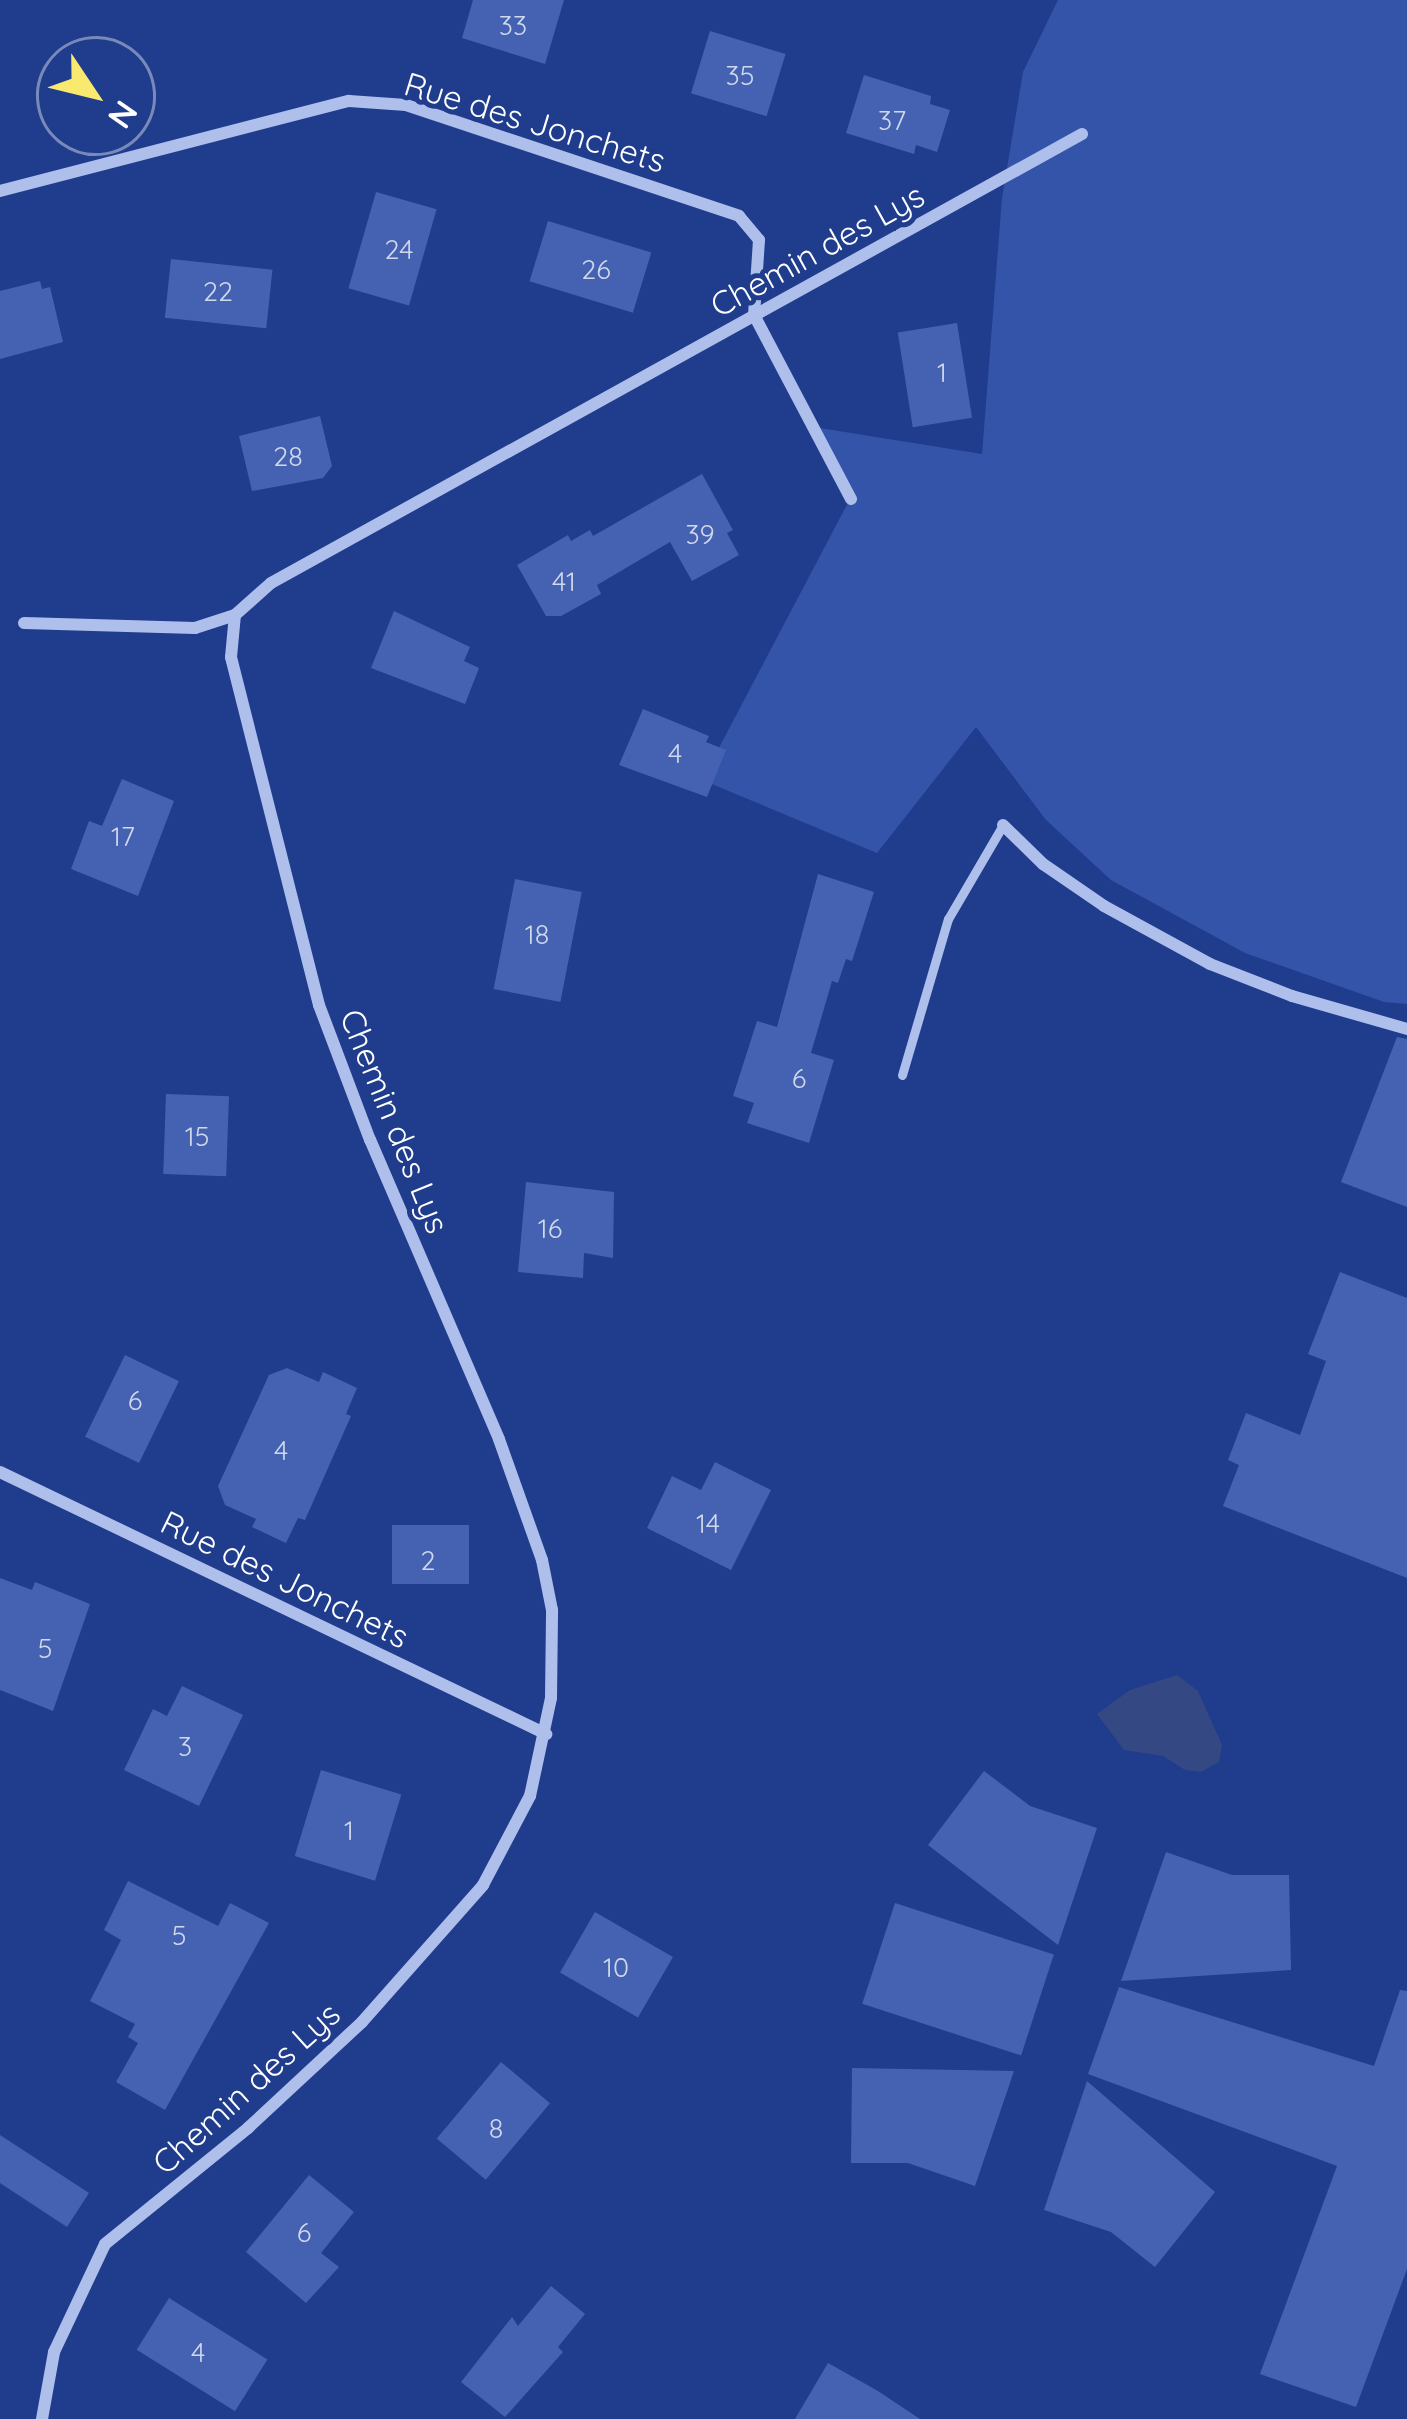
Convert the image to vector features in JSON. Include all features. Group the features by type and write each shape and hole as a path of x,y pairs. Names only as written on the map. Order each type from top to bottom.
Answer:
{"street":[{"name":"Rue des Jonchets","path":"0,191 350,100 406,105 739,216 758,240 754,315"},
{"name":"Chemin des Lys","path":"42,2419 54,2353 105,2244 248,2128 362,2022 425,1954 483,1885 530,1796 546,1734 552,1610 542,1560 499,1439 370,1140 319,1005 231,657 235,615 271,583 1082,134"},
{"path":"754,315 850,499"},
{"path":"24,623 119,630 195,628 235,615"},
{"path":"1003,825 1043,864 1104,906 1210,964 1292,996 1407,1029"},
{"name":"Rue des Jonchets","path":"0,1472 546,1734"}],"lane":[{"path":"902,1075 948,919 1003,825"}],"shaded area":[{"path":"1058,0 1407,0 1407,1004 1384,1002 1245,953 1111,880 1046,820 976,727 877,853 702,780 850,499 820,428 982,454 1002,198 1023,72"},
{"path":"1177,1675 1198,1691 1222,1745 1219,1762 1201,1772 1185,1770 1163,1756 1124,1750 1097,1714 1130,1690"}],"building":[{"path":"473,0 564,0 545,64 462,38"},
{"path":"710,31 786,54 767,116 691,93"},
{"path":"864,75 931,96 930,104 950,110 937,152 916,145 914,154 846,133"},
{"path":"376,192 437,209 409,305 348,288"},
{"path":"548,221 651,253 633,313 530,281"},
{"path":"171,259 272,270 266,328 165,318"},
{"path":"40,281 42,289 50,287 63,342 0,359 0,291"},
{"path":"957,323 972,418 913,427 898,332"},
{"path":"320,416 332,466 323,478 252,491 239,436"},
{"path":"702,474 733,530 727,533 739,555 692,581 670,542 597,585 601,594 561,616 546,616 517,565 568,535 571,541 590,530 593,536"},
{"path":"394,611 470,647 464,661 479,668 465,704 371,668"},
{"path":"643,709 709,736 706,742 726,750 707,797 619,765"},
{"path":"122,779 174,801 138,896 71,869 89,821 102,826"},
{"path":"818,874 874,892 852,961 846,959 838,983 832,981 811,1053 834,1060 809,1143 747,1123 754,1103 733,1096 757,1021 777,1027"},
{"path":"515,879 582,892 560,1002 494,989"},
{"path":"1397,1037 1407,1039 1407,1207 1341,1182"},
{"path":"166,1094 229,1096 226,1176 163,1174"},
{"path":"526,1182 614,1192 613,1258 584,1253 583,1278 518,1272"},
{"path":"1340,1272 1407,1298 1407,1578 1223,1506 1239,1465 1228,1460 1246,1413 1300,1435 1326,1361 1308,1354"},
{"path":"125,1355 179,1381 139,1463 85,1437"},
{"path":"287,1368 319,1382 323,1372 357,1388 346,1414 351,1416 305,1520 298,1518 286,1543 252,1527 256,1519 225,1505 218,1486 269,1375"},
{"path":"715,1462 771,1490 731,1570 647,1528 672,1476 701,1490"},
{"path":"392,1525 469,1525 469,1584 392,1584"},
{"path":"0,1578 32,1590 35,1582 90,1604 53,1711 0,1690"},
{"path":"182,1686 243,1715 199,1806 124,1770 153,1709 167,1716"},
{"path":"321,1770 401,1795 375,1881 295,1856"},
{"path":"984,1771 1030,1806 1097,1828 1058,1945 928,1845"},
{"path":"1166,1852 1232,1875 1289,1875 1291,1970 1121,1981"},
{"path":"128,1881 218,1926 230,1903 269,1923 165,2110 116,2082 138,2043 128,2037 135,2024 90,2001 121,1940 104,1930"},
{"path":"895,1903 1054,1955 1021,2055 862,2004"},
{"path":"595,1912 673,1957 638,2018 560,1973"},
{"path":"1119,1987 1374,2066 1400,1990 1407,1991 1407,2269 1356,2407 1260,2374 1337,2166 1088,2074"},
{"path":"501,2062 550,2103 486,2180 437,2139"},
{"path":"852,2068 1014,2071 975,2186 908,2163 851,2163"},
{"path":"1087,2081 1215,2192 1155,2267 1111,2232 1044,2210"},
{"path":"0,2135 89,2193 67,2227 0,2183"},
{"path":"309,2175 354,2212 321,2253 339,2267 306,2303 246,2252"},
{"path":"551,2286 585,2314 558,2347 563,2352 505,2417 461,2382 512,2317 518,2326"},
{"path":"169,2298 267,2359 235,2411 137,2350"},
{"path":"828,2363 878,2391 920,2419 795,2419"}]}
